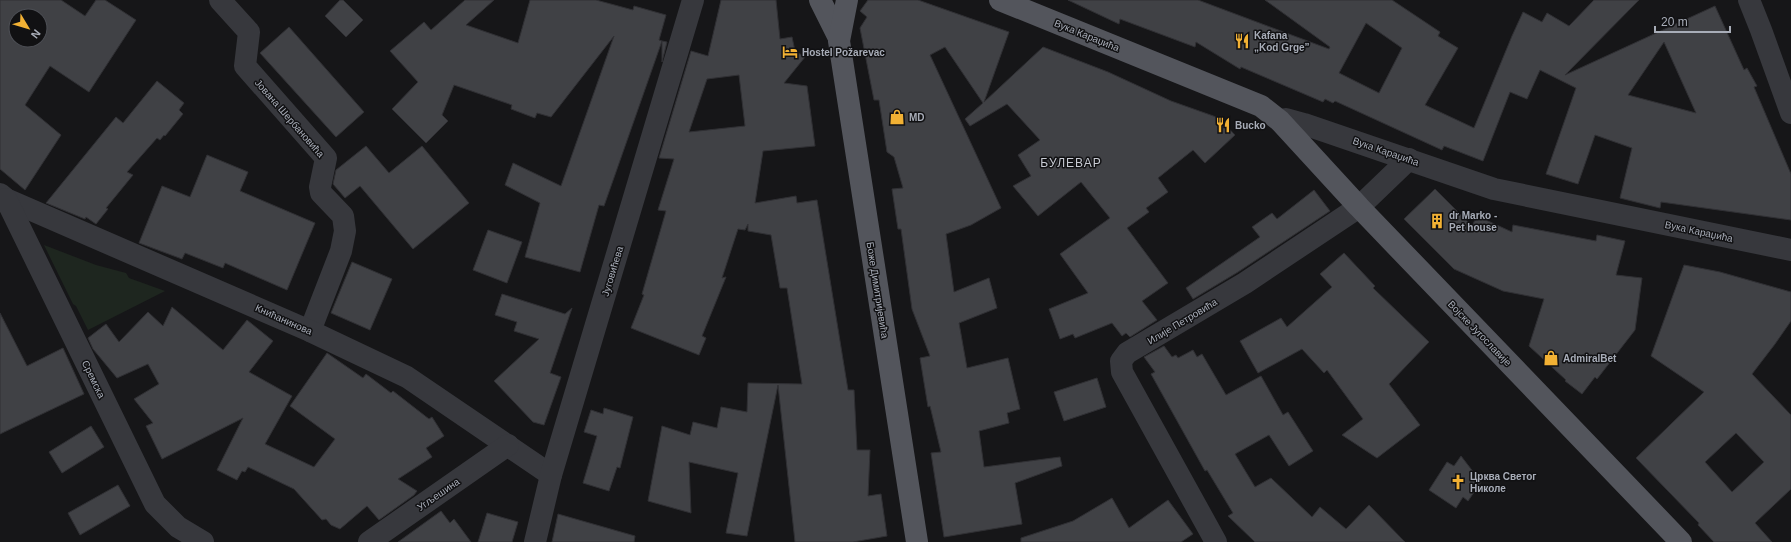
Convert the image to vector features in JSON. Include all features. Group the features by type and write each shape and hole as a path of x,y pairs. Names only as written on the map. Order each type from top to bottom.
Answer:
{"main road":[{"name":"Боже Димитријевића","path":"820,0 839,38 917,542"},
{"name":"Боже Димитријевића","path":"839,38 847,0"},
{"name":"Вука Караџића","path":"1000,0 1261,106 1280,121"},
{"name":"Војске Југославије","path":"1280,121 1359,207 1681,542"}],"street":[{"name":"Јована Шербановића","path":"220,0 249,32 245,66 326,158 320,187 321,194 343,216 345,231 341,250 310,331"},
{"name":"Југовићева","path":"535,542 551,475 693,0"},
{"path":"1749,0 1791,112"},
{"name":"Вука Караџића","path":"1280,121 1286,119 1304,124 1494,189 1791,250"},
{"name":"Илије Петровића","path":"1216,542 1122,372 1121,361 1127,353 1245,283 1359,207 1409,159"},
{"name":"Книћанинова","path":"3,196 310,331 407,377 551,475"},
{"name":"Сремска","path":"3,196 155,504 178,527 204,542"},
{"name":"Угљешина","path":"369,542 508,445"}],"shaded area":[{"path":"44,245 96,265 126,273 129,278 165,291 88,330 76,306 73,304"}],"building":[{"path":"0,0 61,0 85,16 96,0 105,0 136,20 89,92 50,66 25,105 61,135 25,190 0,169"},
{"path":"340,0 343,0 363,20 346,37 325,16"},
{"path":"465,0 494,0 466,25 518,43 530,0 596,0 633,10 634,6 666,15 659,40 662,41 604,206 599,205 580,272 525,257 540,203 505,185 513,163 561,186 614,36 551,117 537,113 535,118 511,109 512,105 454,85 442,115 448,121 426,143 392,109 418,82 390,51 424,22 431,30"},
{"path":"721,0 776,0 780,39 792,37 795,51 805,57 784,83 807,86 815,146 763,151 755,203 796,196 797,203 817,200 848,390 854,390 857,450 870,450 868,496 881,494 887,536 853,542 795,542 778,385 747,536 726,533 738,473 689,462 691,513 648,501 662,426 690,435 693,422 717,428 721,407 747,412 748,383 802,384 787,288 780,288 771,235 748,231 748,224 745,230 738,229 722,278 726,277 702,336 706,338 699,355 631,328 644,295 642,294 666,211 658,210 674,159 659,158 691,51 708,56","holes":["739,75 745,126 689,132 707,79"]},
{"path":"868,0 918,0 1009,32 984,102 1043,47 1108,72 1171,101 1219,118 1235,135 1205,163 1193,150 1158,178 1168,192 1146,208 1149,212 1127,228 1168,283 1142,301 1157,320 1130,337 1126,333 1122,336 1112,323 1075,338 1073,334 1060,339 1049,309 1088,293 1060,254 1110,218 1081,182 1038,216 1013,186 1031,176 1018,155 1040,140 1007,104 970,126 965,119 983,103 945,47 930,55 1001,208 971,225 946,234 954,292 989,278 997,308 959,323 967,368 1008,358 1020,409 1007,413 1009,423 979,431 984,467 1060,457 1062,466 1015,483 1022,524 944,537 931,453 941,452 930,406 928,407 920,358 930,356 912,309 901,229 898,229 892,189 903,188 894,157 887,152 879,100 874,100 860,28 867,17 860,11"},
{"path":"1068,0 1198,0 1329,49 1330,47 1265,0 1392,0 1440,32 1438,36 1458,48 1425,105 1474,128 1523,12 1542,22 1547,13 1569,26 1594,0 1639,0 1565,75 1715,6 1744,70 1747,68 1757,86 1754,87 1791,174 1791,220 1661,202 1660,208 1620,198 1632,148 1595,135 1578,184 1546,174 1576,88 1540,70 1527,99 1510,92 1483,161 1444,146 1442,150 1335,101 1333,103 1325,99 1323,102 1241,67 1240,69 1196,42 1195,47 1120,19 1119,24","holes":["1366,23 1402,48 1379,93 1339,73","1664,42 1696,113 1628,95"]},
{"path":"289,27 364,112 336,137 260,53"},
{"path":"662,41 667,42 662,62"},
{"path":"157,81 184,103 179,110 183,114 165,136 164,135 160,140 157,138 127,172 133,175 106,208 108,209 96,224 86,217 85,219 46,203 116,117 123,123"},
{"path":"366,146 389,173 422,146 469,203 413,249 360,186 345,198 333,184 336,170"},
{"path":"207,155 248,172 240,191 315,223 287,290 225,263 223,268 185,253 182,259 139,243 162,186 190,197"},
{"path":"1435,189 1472,226 1477,216 1512,232 1513,225 1596,241 1597,235 1625,241 1616,275 1642,278 1635,330 1597,379 1595,377 1582,394 1565,381 1566,380 1529,346 1544,299 1503,291 1454,269 1404,219"},
{"path":"1314,190 1330,211 1238,272 1193,299 1186,288 1260,237 1252,227 1272,213 1277,219"},
{"path":"488,230 522,242 507,283 473,270"},
{"path":"1344,253 1375,286 1373,288 1429,342 1389,384 1420,425 1377,458 1342,435 1363,419 1327,370 1324,373 1302,349 1258,373 1240,341 1281,318 1287,327 1332,287 1320,274"},
{"path":"352,262 392,279 370,330 331,313"},
{"path":"1684,265 1720,272 1791,292 1791,321 1752,374 1791,415 1791,489 1755,523 1772,542 1714,542 1698,525 1699,523 1636,458 1704,392 1651,356","holes":["1736,433 1764,462 1732,492 1705,462"]},
{"path":"502,294 565,314 572,308 550,373 561,377 544,425 533,422 494,381 539,339 514,331 517,322 495,315"},
{"path":"172,307 223,350 247,320 273,341 249,372 292,396 265,444 314,467 335,439 290,406 327,353 363,378 366,374 391,393 393,391 429,419 432,417 444,436 426,448 432,457 398,479 417,491 414,495 379,520 367,506 340,529 331,525 326,519 322,520 294,489 248,467 245,472 242,471 237,480 217,470 243,418 162,459 146,426 153,423 134,399 159,384 148,364 117,378 93,349 88,338 106,324 119,342 148,312 163,326"},
{"path":"0,313 27,366 63,348 84,394 0,434"},
{"path":"1164,346 1172,357 1176,355 1178,358 1193,350 1197,357 1202,354 1226,395 1261,376 1283,415 1288,412 1313,451 1289,466 1269,435 1235,454 1255,487 1271,478 1312,517 1320,507 1346,529 1369,505 1405,542 1255,542 1228,516 1233,513 1207,470 1205,471 1151,374 1155,372 1144,357"},
{"path":"1097,378 1106,407 1064,421 1054,392"},
{"path":"604,408 633,417 620,468 617,467 609,491 583,483 597,436 584,432 591,410 603,414"},
{"path":"91,426 104,447 62,473 49,452"},
{"name":"Црква Светог Николе","path":"1461,456 1481,482 1468,501 1463,497 1456,508 1429,490 1447,462 1454,466"},
{"path":"118,485 130,506 80,535 68,513"},
{"path":"1112,498 1129,528 1168,500 1193,534 1181,542 1021,542 1021,538 1073,521"},
{"path":"441,511 450,523 454,519 471,542 398,542"},
{"path":"487,513 518,522 512,542 478,542"},
{"path":"558,514 635,536 634,542 552,542"}],"place":[{"name":"Kafana „Kod Grge”","path":"1242,41"},
{"name":"Hostel Požarevac","path":"790,52"},
{"name":"MD","path":"897,117"},
{"name":"Bucko","path":"1223,125"},
{"name":"dr Marko - Pet house","path":"1437,221"},
{"name":"AdmiralBet","path":"1551,358"},
{"name":"Црква Светог Николе","path":"1458,482"}],"district":[{"name":"БУЛЕВАР","path":"1071,163"}]}
